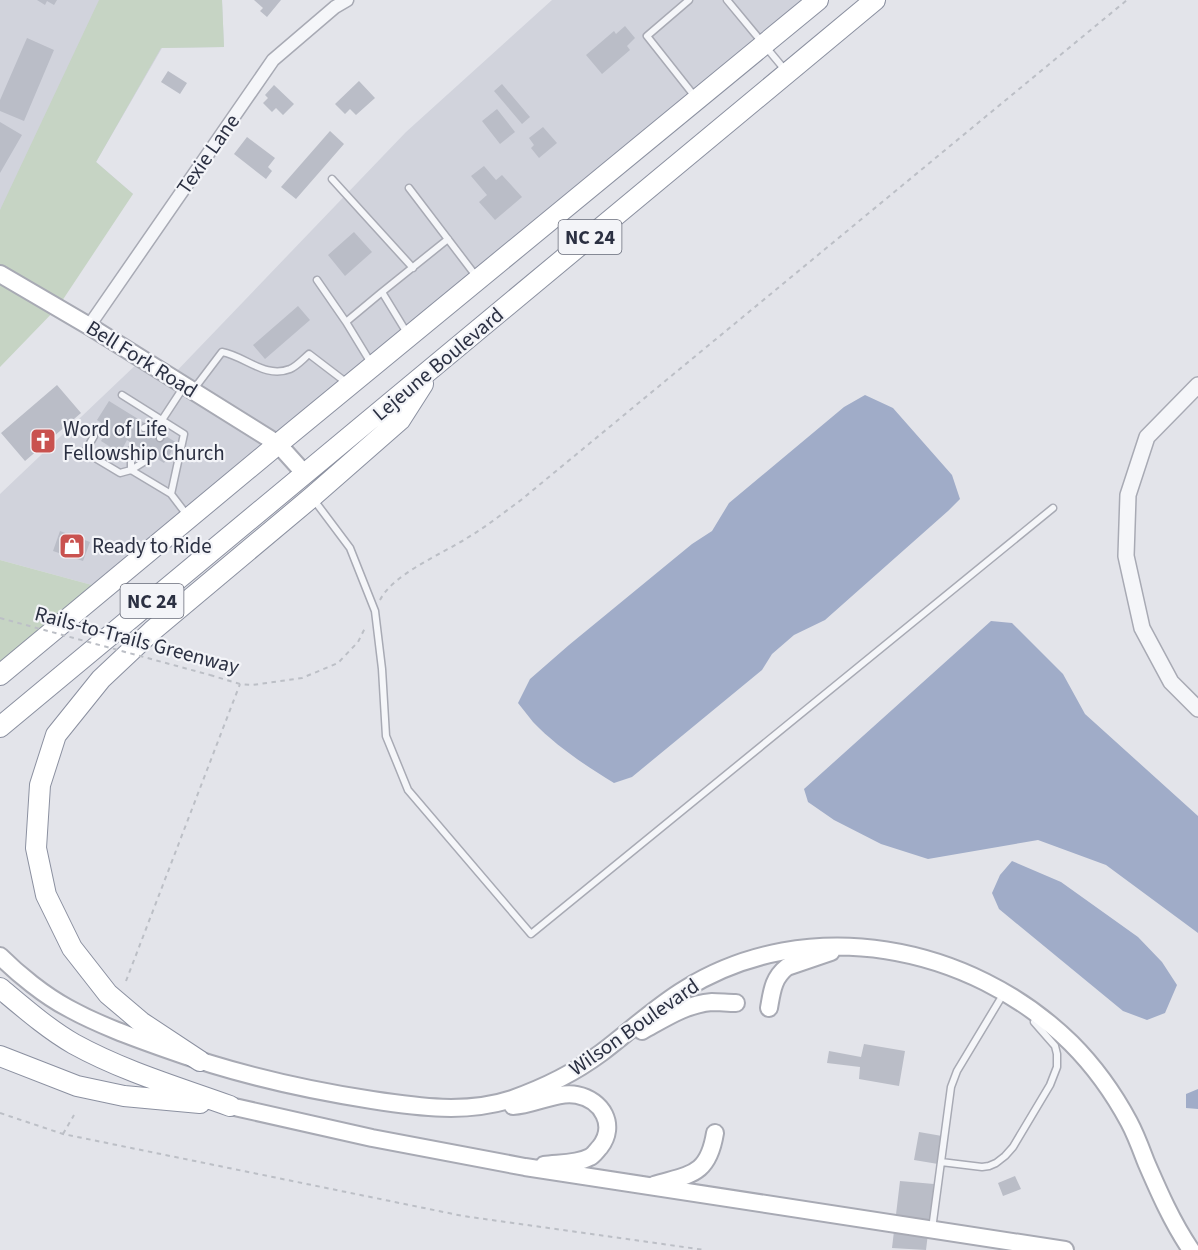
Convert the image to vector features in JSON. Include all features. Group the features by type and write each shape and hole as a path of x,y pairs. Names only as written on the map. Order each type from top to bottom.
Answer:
{"highway":[{"name":"Lejeune Boulevard","path":"0,675 818,0"},
{"name":"Lejeune Boulevard","path":"0,727 875,0"},
{"path":"200,1061 141,1022 108,994 72,948 45,895 36,848 40,785 56,735 101,680 152,631 400,420 432,370"},
{"path":"0,988 31,1014 73,1043 122,1067 230,1106"},
{"path":"0,1056 76,1086 124,1096 230,1106"}],"main road":[{"name":"Bell Fork Road","path":"0,274 90,326 278,444 305,474"},
{"name":"Wilson Boulevard","path":"0,957 15,971 63,1006 116,1031 200,1061 256,1078 328,1094 414,1106 475,1107 528,1093 561,1078 600,1054 684,990 735,963 803,948 849,946 915,956 939,962 963,972 1010,997 1033,1011 1070,1043 1104,1081 1131,1125 1161,1196 1191,1250"},
{"path":"770,1008 773,984 787,967 849,946"},
{"path":"600,1054 689,1006 714,1002 736,1003"},
{"path":"475,1107 521,1106 568,1094 579,1095 601,1109 608,1125 606,1135 590,1157 525,1167"},
{"path":"230,1106 372,1138 525,1167 1065,1250"},
{"path":"647,1187 698,1170 708,1158 715,1133"}],"street":[{"name":"Texie Lane","path":"90,326 273,60 346,0"},
{"path":"1198,386 1147,437 1128,495 1126,556 1142,628 1171,682 1198,709"}],"lane":[{"path":"689,0 647,36 697,99"},
{"path":"727,0 787,73"},
{"path":"332,179 413,268"},
{"path":"409,188 479,279"},
{"path":"345,322 448,239"},
{"path":"317,280 372,366"},
{"path":"382,292 409,336"},
{"path":"144,428 162,420 222,352 229,353 259,368 277,371 291,368 309,354 350,385"},
{"path":"122,395 183,434 171,494"},
{"path":"160,438 162,420"},
{"path":"94,436 85,452 120,472 131,470 147,460"},
{"path":"131,450 131,470"},
{"path":"131,470 171,494 189,518"},
{"path":"312,497 350,548 375,611 382,669 386,736 408,790 531,934 1053,508"},
{"path":"932,1230 949,1096 954,1078 1010,997 1055,1046 1057,1067 1050,1084 1013,1147 996,1163 982,1167 941,1162"}],"path":[{"name":"Rails-to-Trails Greenway","path":"0,618 240,684 252,685 302,678 339,663 358,642 384,592 398,578 469,537 521,500 1127,0"},
{"path":"126,981 240,684"},
{"path":"0,1113 63,1134 464,1216 705,1250"},
{"path":"63,1134 74,1115"}],"shaded area":[{"path":"0,0 222,0 224,47 162,48 96,162 133,194 0,274"},
{"path":"552,0 818,0 103,588 0,560 0,494 142,359 171,377 406,132"}],"green space":[{"path":"99,0 222,0 224,47 161,48 96,162 133,194 58,307 0,367 0,210"},
{"path":"0,560 103,588 0,665"}],"water":[{"path":"865,395 893,408 952,475 960,499 948,511 825,620 794,635 772,654 762,670 632,777 614,783 572,755 533,722 518,703 530,679 692,544 712,531 729,503 844,407"},
{"path":"991,621 1012,623 1063,674 1085,714 1198,816 1198,933 1106,865 1038,840 928,859 881,844 834,820 808,802 804,789"},
{"path":"1012,861 1061,882 1138,937 1162,962 1177,985 1165,1013 1147,1020 1123,1011 999,909 992,893 1000,875"},
{"path":"1198,1089 1198,1109 1186,1108 1186,1094"}],"building":[{"path":"37,0 57,0 54,5 47,1 45,5"},
{"path":"254,0 281,0 267,17 260,11 263,8"},
{"path":"625,26 635,38 627,46 630,50 602,74 586,55 614,31 616,34"},
{"path":"27,38 54,50 24,121 0,111 0,100"},
{"path":"168,71 187,83 180,94 161,82"},
{"path":"359,81 375,98 356,115 350,109 345,114 335,104"},
{"path":"502,84 530,117 522,124 494,91"},
{"path":"274,85 294,104 283,115 276,108 272,112 263,103 268,98 265,95"},
{"path":"497,109 515,132 500,144 482,121"},
{"path":"0,122 22,135 0,173"},
{"path":"543,127 557,143 539,158 531,148 534,145 529,138"},
{"path":"330,131 344,144 296,199 281,187"},
{"path":"247,137 275,158 268,167 272,171 266,179 234,154"},
{"path":"484,166 496,180 502,175 522,197 495,220 479,202 487,195 471,176"},
{"path":"354,232 372,252 345,276 328,255"},
{"path":"298,306 310,320 265,359 253,345"},
{"path":"57,385 81,413 25,461 1,433"},
{"path":"109,401 177,443 164,463 127,440 120,453 101,441 109,428 97,420"},
{"name":"Ready to Ride","path":"60,531 90,542 83,561 53,551"},
{"path":"864,1044 905,1051 899,1086 859,1079 860,1067 827,1063 829,1051 861,1057"},
{"path":"919,1132 942,1136 938,1164 914,1160"},
{"path":"1015,1176 1021,1189 1003,1196 998,1183"},
{"path":"900,1181 934,1184 926,1250 892,1248"}],"place":[{"name":"Word of Life Fellowship Church","path":"43,441"},
{"name":"Ready to Ride","path":"72,546"}]}
